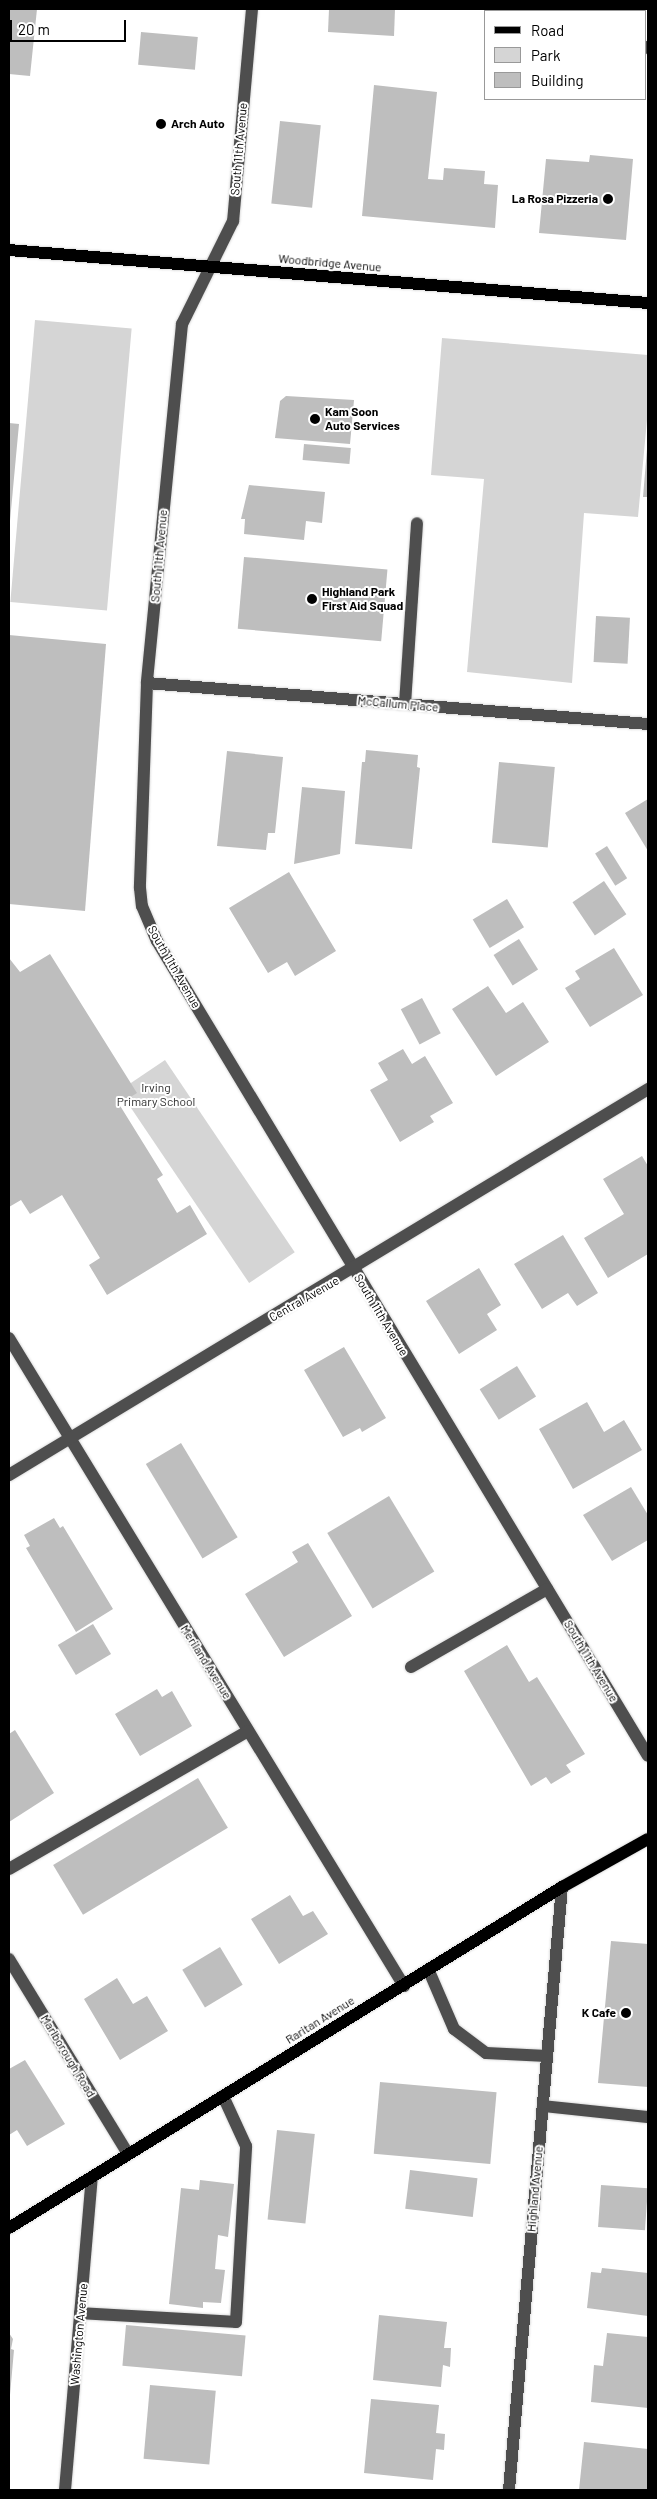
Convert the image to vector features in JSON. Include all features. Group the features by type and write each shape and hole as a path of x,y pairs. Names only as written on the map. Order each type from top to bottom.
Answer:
{"main road":[{"name":"Woodbridge Avenue","path":"9,250 648,303"},
{"name":"Raritan Avenue","path":"9,2228 430,1971 562,1888 648,1838"}],"street":[{"name":"South 11th Avenue","path":"252,9 233,221 182,324 147,683 140,888 148,924 353,1270 648,1756"},
{"path":"405,704 417,524"},
{"name":"McCallum Place","path":"147,683 648,724"},
{"name":"Central Avenue","path":"9,1475 68,1438 353,1270 648,1089"},
{"name":"Meriland Avenue","path":"9,1338 68,1438 404,1986"},
{"path":"411,1666 547,1589"},
{"path":"9,1869 14,1863 248,1731"},
{"name":"Highland Avenue","path":"509,2490 562,1888"},
{"name":"Marlborough Road","path":"9,1959 128,2154"},
{"path":"430,1971 454,2029 486,2053 547,2056"},
{"path":"80,2313 236,2322 246,2146 223,2096"},
{"path":"543,2106 648,2117"},
{"name":"Washington Avenue","path":"65,2490 92,2178"}],"green space":[{"path":"35,320 132,328 107,610 10,602"},
{"path":"442,338 648,355 648,409 638,517 584,513 572,683 467,672 484,479 431,475"},
{"name":"Irving Primary School","path":"165,1060 295,1252 249,1283 119,1091"}],"building":[{"path":"9,9 37,9 30,76 9,74"},
{"path":"329,9 395,9 394,36 328,32"},
{"path":"536,9 610,9 573,10"},
{"path":"141,32 198,37 195,70 138,65"},
{"path":"374,85 437,92 428,179 443,180 444,168 485,171 484,184 498,185 495,228 362,216"},
{"path":"280,121 321,125 312,208 271,204"},
{"path":"590,155 633,159 626,240 539,233 546,159 589,162"},
{"name":"Kam Soon Auto Services","path":"286,396 354,400 350,444 275,438 280,401"},
{"path":"9,423 19,424 10,521 9,521"},
{"path":"304,444 351,448 349,464 303,460"},
{"path":"647,449 648,497 643,497"},
{"path":"249,485 325,492 322,523 306,521 304,540 244,534 245,519 241,519"},
{"name":"Highland Park First Aid Squad","path":"244,557 387,570 381,641 238,629"},
{"path":"596,616 630,618 628,664 594,662"},
{"path":"9,635 106,644 85,911 9,904"},
{"path":"366,750 418,755 417,767 420,768 412,849 355,844 362,762 365,762"},
{"path":"227,751 283,757 275,833 268,833 266,850 217,846"},
{"path":"499,762 555,767 548,848 492,843"},
{"path":"302,787 345,791 340,854 294,864"},
{"path":"648,799 648,851 625,813"},
{"path":"607,846 627,878 615,886 595,853"},
{"path":"289,872 336,951 295,976 287,962 268,973 229,908"},
{"path":"604,881 626,914 595,935 572,902"},
{"path":"507,899 524,927 490,948 473,920"},
{"path":"519,939 538,970 513,985 494,955"},
{"path":"614,948 643,995 590,1027 565,988 580,979 575,971"},
{"path":"50,954 137,1093 119,1104 163,1175 157,1179 177,1213 190,1205 207,1234 107,1295 89,1265 100,1258 62,1195 30,1214 21,1200 9,1207 9,958 20,972"},
{"path":"488,986 506,1013 523,1002 549,1042 496,1076 452,1009"},
{"path":"422,998 441,1033 420,1045 401,1009"},
{"path":"403,1049 412,1064 425,1056 453,1103 430,1116 434,1122 400,1142 370,1090 388,1080 378,1063"},
{"path":"642,1156 648,1166 648,1254 608,1278 584,1238 624,1214 603,1179"},
{"path":"563,1235 598,1293 577,1306 568,1293 542,1309 514,1264"},
{"path":"479,1268 501,1305 487,1314 497,1330 459,1354 426,1301"},
{"path":"344,1347 386,1418 362,1432 360,1428 343,1437 304,1370"},
{"path":"517,1366 536,1397 499,1420 480,1389"},
{"path":"587,1402 604,1432 624,1420 642,1450 573,1489 539,1429"},
{"path":"181,1443 238,1537 203,1558 146,1464"},
{"path":"631,1487 648,1515 648,1540 612,1561 583,1515"},
{"path":"389,1496 434,1571 373,1609 327,1533"},
{"path":"54,1518 60,1528 63,1526 113,1609 76,1632 26,1548 30,1546 24,1535"},
{"path":"308,1543 352,1616 284,1657 245,1594 298,1562 292,1552"},
{"path":"93,1624 111,1654 76,1675 58,1645"},
{"path":"507,1645 529,1682 537,1677 585,1754 566,1765 571,1772 551,1784 546,1777 531,1786 464,1671"},
{"path":"157,1689 162,1697 172,1691 192,1726 140,1756 115,1714"},
{"path":"15,1730 54,1793 9,1822 9,1734"},
{"path":"198,1778 228,1828 83,1915 53,1865"},
{"path":"290,1895 303,1916 313,1911 328,1934 279,1964 251,1919"},
{"name":"K Cafe","path":"611,1941 648,1944 648,2087 598,2083"},
{"path":"220,1947 243,1985 205,2007 182,1970"},
{"path":"117,1978 133,2004 147,1996 168,2031 120,2060 84,1999"},
{"path":"25,2060 65,2124 27,2146 17,2130 9,2135 9,2069"},
{"path":"380,2082 497,2092 490,2164 374,2154"},
{"path":"277,2130 315,2134 305,2223 268,2220"},
{"path":"410,2170 477,2178 473,2217 405,2209"},
{"path":"200,2180 234,2184 228,2237 218,2235 215,2269 225,2270 221,2303 203,2302 203,2308 169,2304 181,2188 199,2190"},
{"path":"601,2185 648,2188 645,2230 598,2227"},
{"path":"602,2268 648,2273 648,2316 587,2308 591,2272 601,2273"},
{"path":"379,2315 447,2322 444,2348 451,2348 450,2367 443,2365 441,2387 373,2380"},
{"path":"126,2325 246,2335 242,2376 122,2366"},
{"path":"9,2333 13,2339 11,2349 14,2350 10,2395"},
{"path":"607,2333 648,2337 648,2408 591,2402 594,2365 603,2366"},
{"path":"150,2385 216,2391 209,2464 144,2459"},
{"path":"371,2399 439,2405 436,2433 445,2434 444,2450 436,2449 433,2480 364,2473"},
{"path":"584,2442 648,2449 648,2490 579,2490"}],"place":[{"name":"Arch Auto","path":"161,124"},
{"name":"La Rosa Pizzeria","path":"608,199"},
{"name":"Kam Soon Auto Services","path":"315,419"},
{"name":"Highland Park First Aid Squad","path":"312,599"},
{"name":"K Cafe","path":"626,2013"}]}
